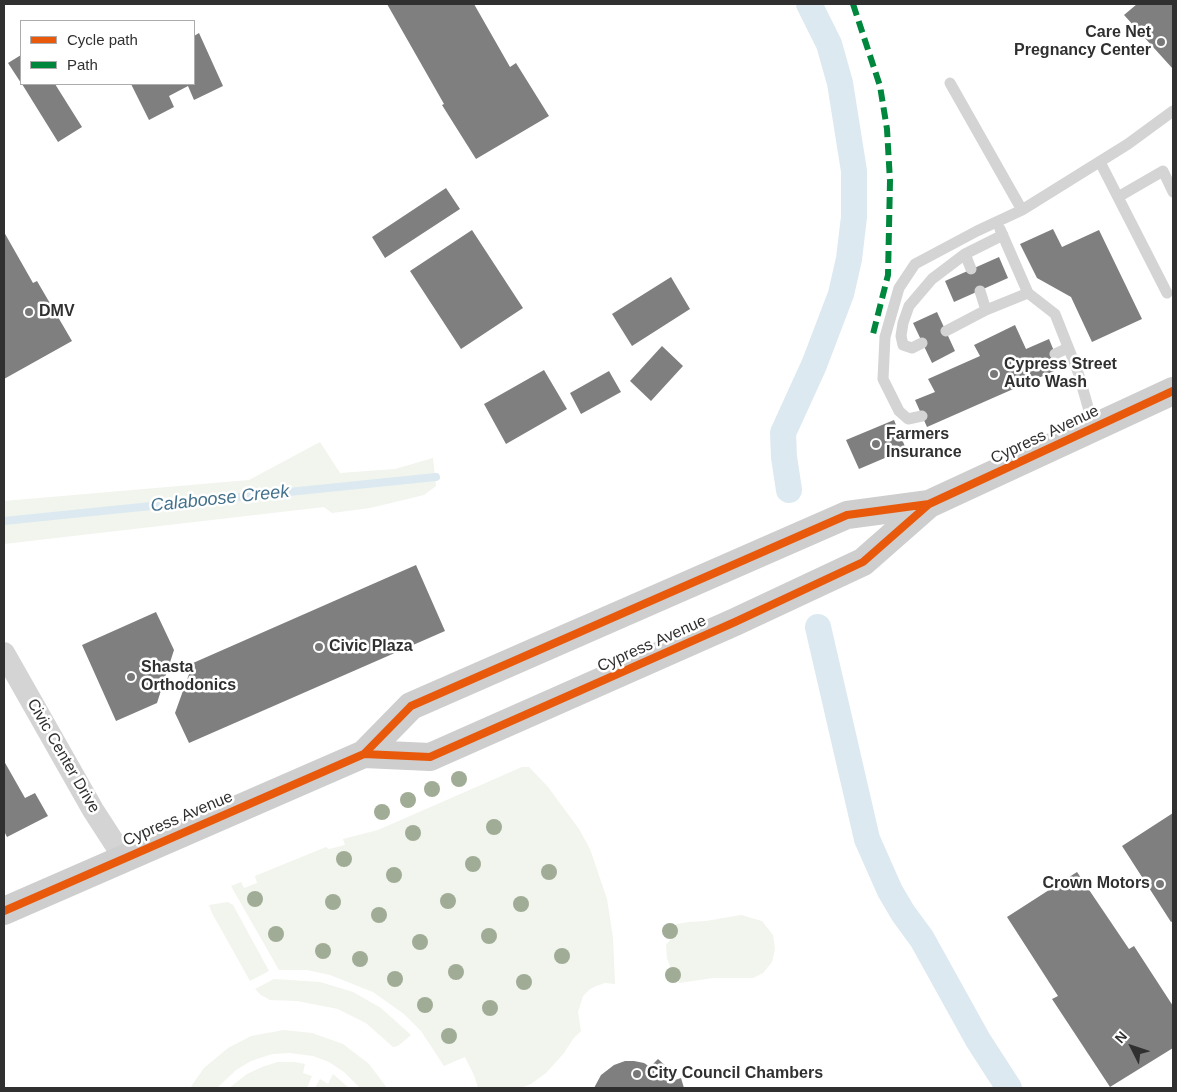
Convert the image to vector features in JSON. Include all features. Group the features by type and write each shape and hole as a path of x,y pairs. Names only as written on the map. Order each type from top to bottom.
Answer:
{"main road":[{"name":"Cypress Avenue","path":"364,754 430,757 735,622 863,562 929,504 1173,391"},
{"name":"Cypress Avenue","path":"4,911 364,754 411,706 847,515 929,504"}],"street":[{"name":"Civic Center Drive","path":"4,653 93,810 124,858"}],"lane":[{"path":"950,83 1022,210"},
{"path":"922,416 908,419 899,411 883,380 885,337 900,288 915,264 977,231 1022,210 1128,144 1173,111"},
{"path":"1100,162 1167,293"},
{"path":"1118,197 1164,171 1173,192"},
{"path":"998,222 1028,293 1055,314 1078,372 1094,428"},
{"path":"922,343 912,348 903,345 901,336 903,323 909,306 932,279 965,254 1003,235"},
{"path":"965,254 971,269"},
{"path":"980,291 986,310"},
{"path":"946,331 986,310 1028,293"},
{"path":"1055,354 1068,348"}],"shaded area":[{"path":"320,442 340,473 395,469 433,458 436,486 424,495 370,508 332,513 324,507 4,544 4,501 249,480"},
{"path":"522,767 529,767 548,787 579,829 590,849 607,899 613,938 615,984 605,983 596,986 583,996 578,1012 581,1031 546,1073 531,1084 521,1088 478,1088 465,1057 444,1066 421,1031 404,1014 373,992 330,975 307,970 279,970 231,886 241,882 244,888 257,883 255,876 326,847 329,849 345,845 343,839 378,830"},
{"path":"228,902 233,905 269,971 250,981 209,905"},
{"path":"741,915 762,921 773,935 775,949 772,962 763,973 753,978 713,978 679,983 680,975 671,969 667,958 666,945 673,936 671,928 677,924"},
{"path":"274,979 320,982 353,992 381,1008 411,1035 398,1046 393,1047 366,1023 338,1009 297,1001 270,1000 255,989"},
{"path":"284,1030 312,1033 343,1044 369,1064 387,1088 360,1088 344,1072 329,1062 313,1056 290,1053 272,1054 251,1061 236,1070 217,1088 190,1088 204,1068 228,1048 251,1036"},
{"path":"278,1062 305,1064 303,1073 312,1076 307,1088 229,1088 247,1074"},
{"path":"333,1074 349,1088 315,1088 320,1079 328,1084"}],"building":[{"path":"387,4 474,4 510,67 516,63 549,116 476,159 442,105 444,104"},
{"name":"Care Net Pregnancy Center","path":"1137,4 1173,4 1173,69 1124,15"},
{"path":"199,33 223,86 194,100 188,86 169,96 174,107 149,120 132,85 195,85 195,35"},
{"path":"20,56 20,81 8,63"},
{"path":"23,85 56,85 82,127 58,142"},
{"path":"446,188 460,209 385,258 372,237"},
{"path":"1053,229 1062,247 1099,230 1142,319 1092,342 1071,297 1037,278 1020,244"},
{"path":"472,230 523,308 461,349 410,271"},
{"name":"DMV","path":"4,232 33,283 37,281 72,341 4,379"},
{"path":"999,257 1008,278 954,302 945,281"},
{"path":"671,277 690,309 632,346 612,314"},
{"path":"937,312 955,351 932,363 913,323"},
{"name":"Cypress Street Auto Wash","path":"1015,325 1026,349 1049,339 1061,368 927,427 915,400 935,392 928,379 980,356 974,345"},
{"path":"662,346 683,366 651,401 630,381"},
{"path":"544,370 567,409 506,444 484,404"},
{"path":"609,371 621,392 581,414 570,393"},
{"name":"Farmers Insurance","path":"894,420 906,449 859,469 846,440"},
{"name":"Civic Plaza","path":"416,565 445,631 189,743 175,713 193,663"},
{"name":"Shasta Orthodonics","path":"156,612 174,650 157,703 116,721 82,645"},
{"path":"4,761 25,798 35,793 48,816 7,837 4,831"},
{"name":"Crown Motors","path":"1173,813 1173,921 1171,922 1122,846"},
{"path":"1077,872 1129,949 1134,946 1173,1006 1173,1048 1110,1087 1052,999 1058,996 1007,917"},
{"name":"City Council Chambers","path":"658,1059 668,1068 675,1080 681,1078 684,1088 594,1088 601,1075 614,1065 625,1061 634,1061 644,1063 650,1067"}],"waterway":[{"path":"789,490 784,457 783,433 814,365 841,294 849,259 854,217 854,171 840,83 829,44 809,4"},
{"name":"Calaboose Creek","path":"4,521 436,477"},
{"path":"818,627 867,839 890,891 922,939 978,1040 1009,1088"}],"marked path":[{"path":"853,4 880,86 887,129 890,181 888,275 873,334"}],"cycle path":[{"path":"364,754 430,757 735,622 863,562 929,504 1173,391"},
{"path":"4,911 364,754 411,706 847,515 929,504"}],"place":[{"name":"Care Net Pregnancy Center","path":"1161,42"},
{"name":"DMV","path":"29,312"},
{"name":"Cypress Street Auto Wash","path":"994,374"},
{"name":"Farmers Insurance","path":"876,444"},
{"name":"Civic Plaza","path":"319,647"},
{"name":"Shasta Orthodonics","path":"131,677"},
{"name":"Crown Motors","path":"1160,884"},
{"name":"City Council Chambers","path":"637,1074"}]}
